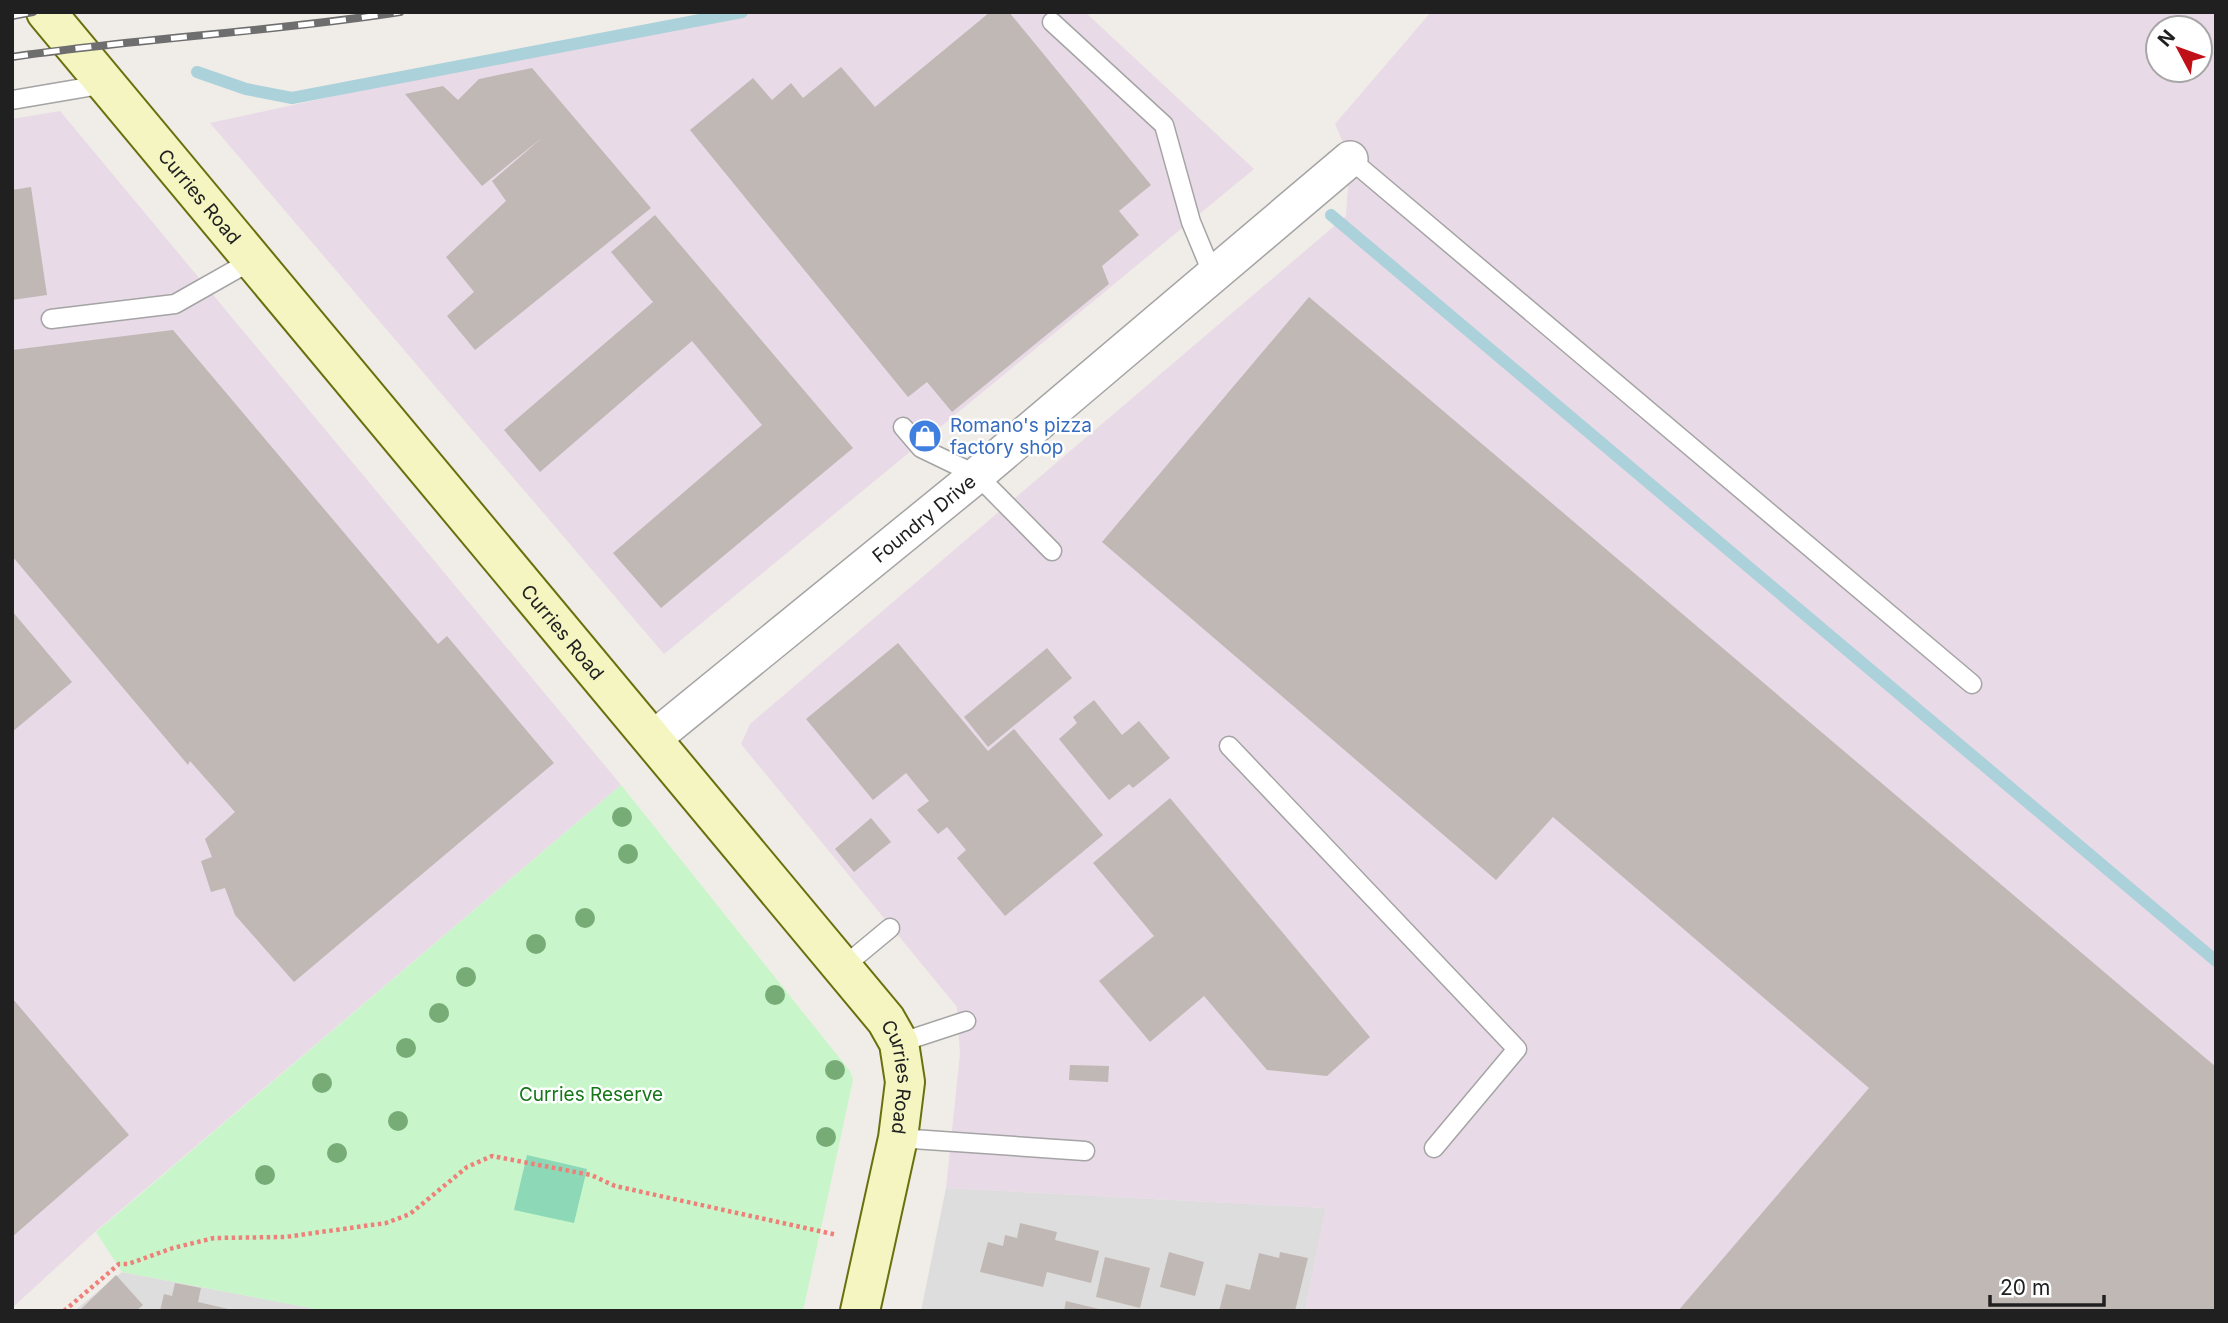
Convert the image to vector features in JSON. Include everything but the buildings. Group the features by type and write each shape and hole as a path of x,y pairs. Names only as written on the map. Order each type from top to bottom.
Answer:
{"street":[{"name":"Curries Road","path":"46,12 251,261 654,738 886,1020 899,1043 905,1082 898,1138 860,1311"},
{"name":"Foundry Drive","path":"654,738 976,475 1350,159"}],"lane":[{"path":"1052,22 1164,125 1191,222 1213,275"},
{"path":"12,100 106,84"},
{"path":"1350,159 1972,684"},
{"path":"51,319 175,304 251,261"},
{"path":"903,427 921,448 976,475 1052,551"},
{"path":"1229,746 1517,1049 1434,1148"},
{"path":"843,967 890,928"},
{"path":"899,1043 966,1021"},
{"path":"898,1138 1085,1151"}],"path":[{"path":"64,1311 119,1264 128,1264 173,1248 214,1238 285,1237 386,1223 410,1214 467,1167 492,1156 591,1175 615,1186 875,1243"}],"shaded area":[{"path":"720,12 1085,12 1254,169 664,654 210,123"},
{"path":"1431,12 2216,12 2216,1311 1305,1311 1326,1208 946,1188 960,1054 957,1007 741,744 750,724 1346,216 1350,159 1335,124"},
{"path":"60,111 621,785 96,1231 12,1308 12,119"},
{"path":"946,1188 1326,1208 1305,1311 921,1311"},
{"path":"122,1272 312,1308 311,1311 74,1311"}],"green space":[{"name":"Curries Reserve","path":"621,785 850,1071 853,1080 803,1311 311,1311 311,1308 122,1272 96,1232"},
{"path":"527,1155 587,1169 574,1223 514,1210"}],"waterway":[{"path":"197,72 246,89 292,98 742,12"},
{"path":"1331,215 2216,961"}],"railway":[{"path":"12,16 33,12"},
{"path":"12,57 400,12"}],"place":[{"name":"Romano's pizza factory shop","path":"925,436"}]}
